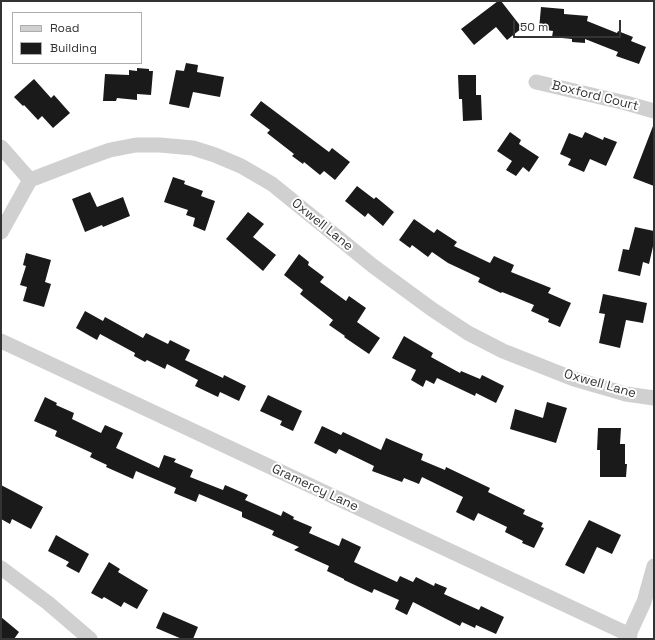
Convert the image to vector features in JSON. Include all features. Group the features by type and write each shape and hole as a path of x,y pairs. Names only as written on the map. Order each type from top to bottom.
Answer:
{"street":[{"name":"Boxford Court","path":"536,82 654,111"},
{"name":"Oxwell Lane","path":"30,180 110,150 136,145 160,145 193,148 215,155 241,166 272,184 374,266 468,334 504,351 574,379 626,394 654,398"},
{"path":"1,147 30,180 1,232"},
{"name":"Gramercy Lane","path":"1,341 629,637"},
{"path":"629,637 644,602 654,566"},
{"path":"1,568 48,603 90,639"}],"building":[{"path":"498,1 501,1 522,28 507,40 496,27 474,45 461,29"},
{"path":"541,7 564,9 564,14 588,16 587,21 617,33 618,31 633,37 631,41 646,47 639,64 616,56 618,52 585,39 585,43 572,42 572,39 552,37 553,31 539,29"},
{"path":"186,63 198,65 197,72 224,77 220,97 193,92 189,108 169,104 176,70 184,71"},
{"path":"137,68 149,69 149,71 153,71 151,95 137,94 137,100 117,98 116,101 103,101 105,74 129,75 129,70 137,71"},
{"path":"458,75 476,75 476,95 481,95 482,120 463,121 462,99 459,99"},
{"path":"34,79 51,98 54,95 70,113 53,128 42,116 38,120 14,97"},
{"path":"261,101 329,152 332,148 350,162 335,180 324,171 320,175 304,162 303,164 292,156 294,154 267,133 270,130 250,115"},
{"path":"654,126 654,186 633,178"},
{"path":"510,132 521,140 519,144 539,157 529,172 523,167 516,176 506,170 512,161 497,151"},
{"path":"585,132 603,140 604,137 617,142 606,166 590,159 584,172 568,165 571,159 560,154 569,133 582,138"},
{"path":"173,177 185,181 184,184 203,191 201,196 215,201 205,231 193,226 195,218 186,215 188,210 164,202"},
{"path":"357,186 374,199 376,197 394,212 383,226 368,213 365,217 345,201"},
{"path":"90,192 97,207 123,197 130,216 103,227 102,225 85,232 72,199"},
{"path":"248,212 264,224 253,237 276,255 263,271 226,239"},
{"path":"414,219 434,233 437,229 457,242 454,246 490,263 494,256 514,265 511,272 551,288 548,293 571,303 560,327 548,322 549,319 531,311 534,305 502,292 501,293 478,282 480,278 448,263 432,252 428,257 412,245 410,248 399,240"},
{"path":"635,227 654,231 654,242 649,264 643,262 640,276 618,271 623,249 629,250"},
{"path":"26,253 51,260 45,282 51,284 44,307 23,301 27,287 20,285 26,266 23,265"},
{"path":"299,254 309,262 308,265 324,277 320,282 346,301 349,296 366,308 357,322 380,338 369,354 329,325 333,320 300,294 303,290 284,275"},
{"path":"603,294 647,303 643,323 626,320 620,348 599,343 605,314 599,313"},
{"path":"85,311 103,321 105,317 143,338 146,333 168,344 170,340 190,350 185,360 223,378 224,375 246,386 239,401 220,392 218,397 195,386 198,380 167,364 165,369 147,360 145,362 134,356 135,353 100,334 97,340 76,328"},
{"path":"404,336 433,353 431,357 460,373 461,371 480,379 482,375 504,386 496,403 476,393 475,396 437,378 434,384 426,380 423,387 411,380 416,370 392,358"},
{"path":"268,395 302,411 293,431 280,425 282,421 260,411"},
{"path":"45,397 57,403 56,405 74,413 72,419 101,433 105,425 123,433 116,448 159,468 164,455 176,459 174,462 193,470 190,477 223,490 225,485 248,495 245,500 281,516 283,511 294,517 293,519 312,527 309,533 339,546 342,538 361,547 354,562 397,582 400,576 413,582 416,577 434,586 435,583 447,588 444,594 479,610 481,606 504,617 496,634 476,625 475,628 462,622 460,626 413,602 407,615 395,609 399,600 374,589 372,593 327,571 329,566 294,550 299,547 272,535 274,531 242,517 242,512 199,494 196,502 174,493 176,488 136,471 133,479 106,467 107,465 90,457 92,453 55,436 57,431 34,421"},
{"path":"547,402 567,408 556,443 510,429 515,409 543,418"},
{"path":"322,426 341,435 343,432 381,450 386,438 423,454 421,460 445,470 446,467 490,488 488,492 525,510 523,514 543,523 541,527 544,528 534,548 522,543 523,541 505,532 507,527 478,513 474,521 456,512 463,497 422,477 419,484 404,478 402,482 372,471 374,466 339,449 336,454 314,443"},
{"path":"598,428 621,428 620,444 625,444 625,464 627,464 626,477 600,477 600,450 597,450"},
{"path":"1,485 43,507 31,529 12,519 10,524 1,519"},
{"path":"589,520 621,535 612,554 597,547 584,574 565,565"},
{"path":"56,535 89,554 79,573 66,566 69,562 48,551"},
{"path":"109,562 120,569 118,572 148,590 137,609 124,602 121,607 104,597 102,599 91,593"},
{"path":"163,612 198,627 193,639 182,639 156,628"},
{"path":"1,617 19,632 14,639 1,639"}]}
